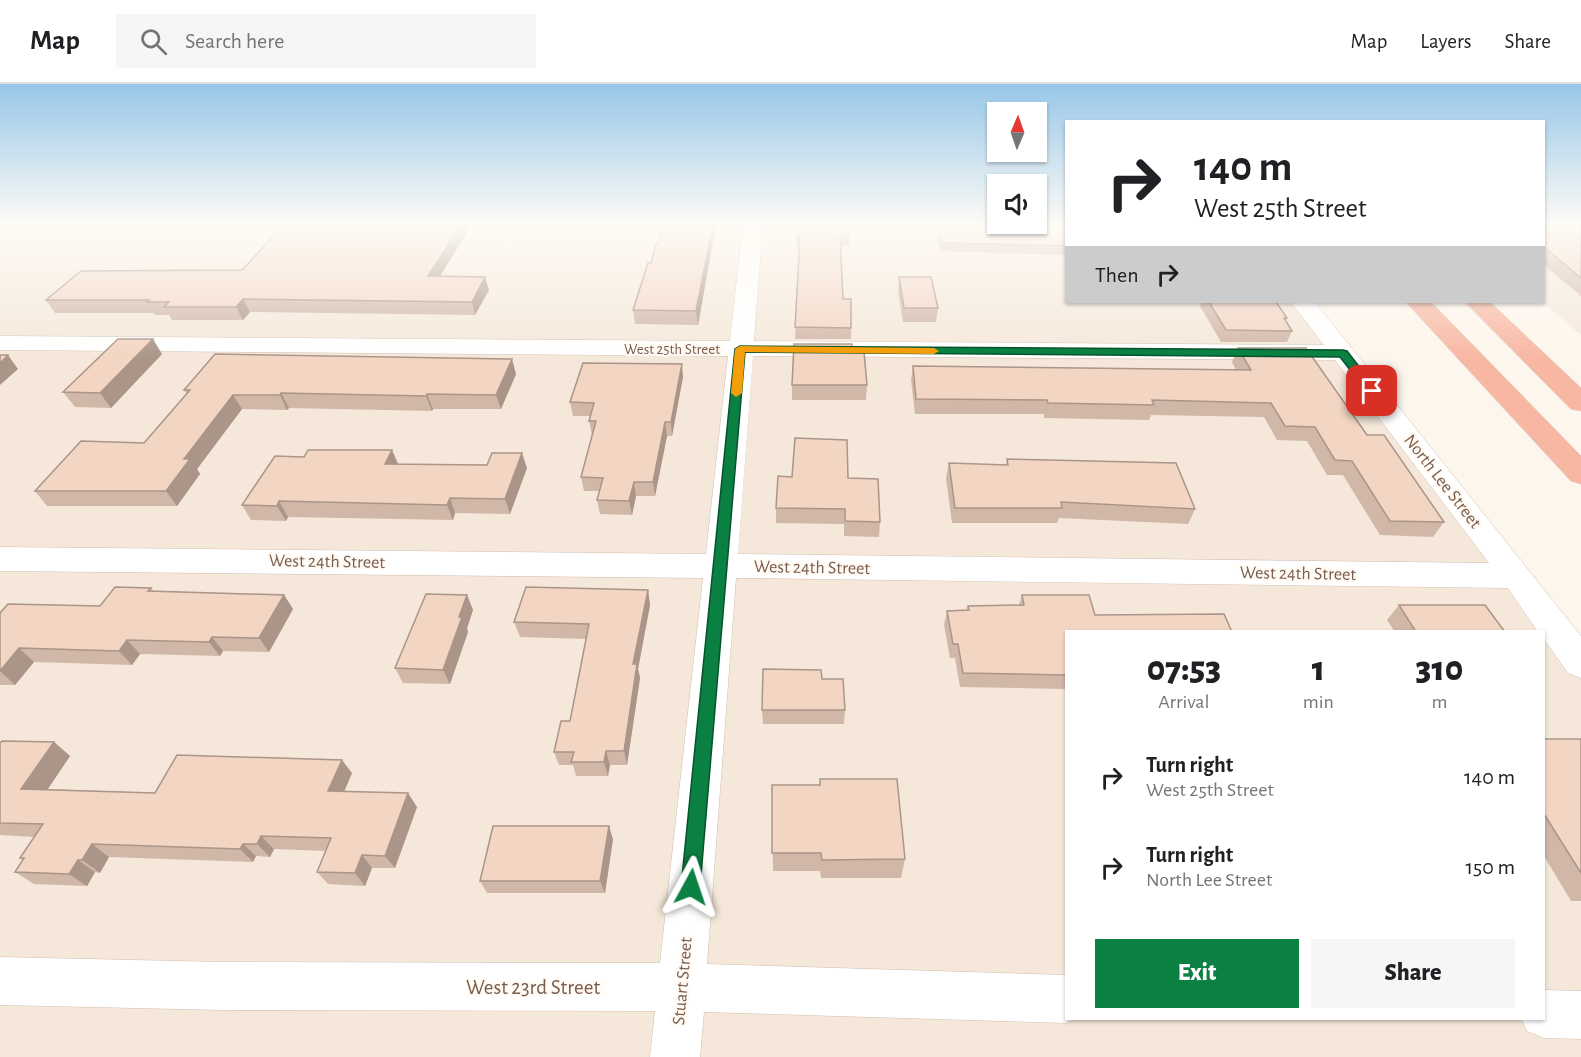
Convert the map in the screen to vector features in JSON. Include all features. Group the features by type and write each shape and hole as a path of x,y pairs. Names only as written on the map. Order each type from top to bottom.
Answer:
{"highway":[{"path":"1419,303 1571,464 1581,487"},
{"path":"1478,303 1581,403"}],"street":[{"name":"Stuart Street","path":"675,1057 748,268"},
{"name":"North Lee Street","path":"1304,303 1517,576 1581,663"},
{"name":"West 25th Street","path":"0,343 1343,354"},
{"name":"West 24th Street","path":"0,559 1517,576"},
{"name":"West 23rd Street","path":"0,981 235,986 682,987 1065,999"},
{"path":"1545,1014 1581,1015"}],"shaded area":[{"path":"0,268 1065,268 1065,303 1311,303 1581,655 1581,1057 0,1057"},
{"path":"1545,268 1581,268 1581,335 1544,303"}],"building":[{"path":"433,268 428,276 485,277 472,302 243,299 236,307 164,307 169,302 46,300 81,271"},
{"path":"646,268 704,268 696,311 633,310"},
{"path":"798,268 842,268 843,299 851,299 851,328 795,327"},
{"path":"1570,268 1581,268 1581,278"},
{"path":"899,277 931,277 938,308 904,308"},
{"path":"1210,303 1277,303 1287,318 1284,318 1292,331 1226,330"},
{"path":"118,339 153,339 100,393 63,392"},
{"path":"794,344 852,344 852,351 864,352 867,385 792,385"},
{"path":"1238,348 1306,348 1367,435 1384,435 1444,522 1390,521 1352,461 1335,460 1315,427 1285,426 1271,403 1152,400 1154,405 1048,403 1047,400 916,399 913,366 1251,370"},
{"path":"215,354 512,359 496,395 281,393 280,395 233,395 184,459 190,459 166,491 35,491 81,441 144,443 190,390 184,390"},
{"path":"0,355 8,355 0,363"},
{"path":"583,363 682,364 671,422 665,422 653,482 634,482 629,501 597,500 603,478 581,477 596,421 589,421 594,403 570,402"},
{"path":"795,438 847,440 848,478 878,479 880,522 845,521 845,509 776,508 778,476 792,477"},
{"path":"308,450 392,450 385,464 487,465 492,453 522,453 505,499 450,498 447,505 279,501 277,506 242,505 275,456 304,457"},
{"path":"1007,459 1176,463 1195,509 1061,502 1062,508 955,508 949,463 1008,465"},
{"path":"115,587 151,588 148,591 284,595 259,638 212,637 209,642 127,640 119,651 19,648 0,671 0,613 8,604 100,606"},
{"path":"526,587 648,590 633,664 637,664 624,751 606,751 604,762 571,762 574,752 554,752 561,721 570,721 589,624 514,622"},
{"path":"426,594 467,595 459,617 462,617 443,670 395,668"},
{"path":"1022,595 1089,595 1095,615 1224,614 1231,630 1065,630 1065,675 963,673 958,644 953,644 947,611 969,610 968,606 1024,605"},
{"path":"1399,605 1485,605 1504,630 1415,630"},
{"path":"763,669 821,670 822,679 843,679 845,710 762,710"},
{"path":"1545,739 1581,739 1581,873 1545,816"},
{"path":"2,741 54,742 21,789 155,793 177,755 342,760 328,791 408,793 385,856 362,855 355,873 317,872 331,838 261,836 257,844 243,844 240,849 92,844 69,874 15,872 24,858 20,858 43,824 0,823 0,743"},
{"path":"820,779 897,779 905,859 822,860 821,853 772,853 772,785 820,785"},
{"path":"493,826 609,826 600,881 480,881"}],"slow traffic":[{"path":"736,393 740,349 934,351"}],"route":[{"path":"691,887 740,349 1343,354 1372,391"}]}
